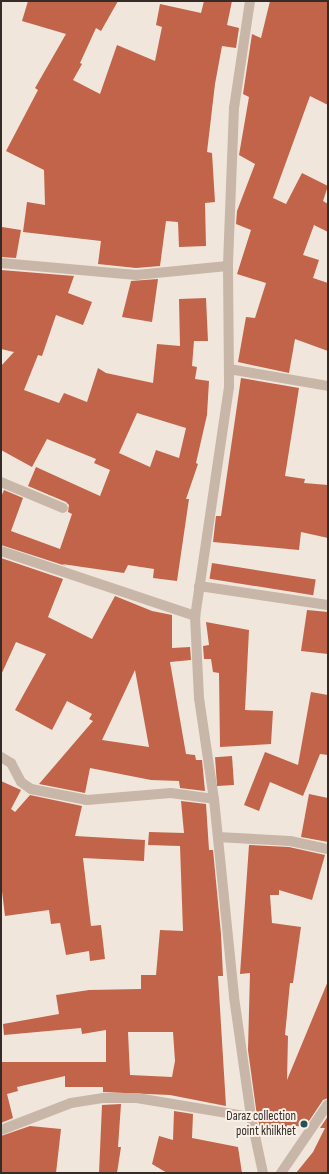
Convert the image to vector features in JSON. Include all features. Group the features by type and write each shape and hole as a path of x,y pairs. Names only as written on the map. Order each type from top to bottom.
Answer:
{"street":[{"path":"250,1 234,108 228,266 229,387 195,616 199,698 214,799 234,997 251,1117 263,1173"},
{"path":"1,262 136,275 228,266"},
{"path":"229,369 328,386"},
{"path":"1,482 64,508"},
{"path":"1,551 195,616"},
{"path":"199,586 328,605"},
{"path":"1,757 11,762 21,782 31,790 86,800 171,793 214,799"},
{"path":"218,837 290,841 328,849"},
{"path":"1,1130 71,1103 104,1098 137,1098 251,1117"},
{"path":"281,1173 328,1104"}],"building":[{"path":"28,1 118,1 101,31 96,28 80,63 82,64 73,80 100,94 117,45 155,61 162,27 156,25 160,4 201,13 204,1 232,1 227,25 239,28 236,48 222,46 215,84 207,152 212,153 215,202 205,203 206,246 179,247 178,222 166,221 160,266 136,268 98,264 101,241 23,232 27,202 45,205 44,170 6,151 38,90 35,88 66,34 22,21"},
{"path":"270,1 328,1 328,105 310,96 273,198 286,204 302,173 328,186 323,201 328,204 328,232 314,225 303,255 319,260 313,278 328,283 328,351 295,339 289,373 238,362 246,317 255,318 266,283 237,274 251,230 236,224 237,211 255,164 239,155 249,97 243,94 252,34 261,38"},
{"path":"2,227 21,230 16,258 1,257"},
{"path":"1,270 74,276 68,293 92,302 83,325 56,315 42,356 38,355 24,390 59,403 64,393 87,402 98,368 106,373 153,383 157,344 180,346 179,299 206,298 208,341 194,341 192,366 197,367 195,379 209,381 207,415 196,463 198,464 186,499 189,499 177,581 153,578 154,569 128,565 124,573 62,564 66,566 1,545 1,497 4,490 23,498 11,531 60,549 72,514 68,512 69,505 66,502 28,486 36,467 100,496 110,470 94,463 96,459 47,439 32,467 1,450 1,366 14,352 1,349","holes":["137,413 186,428 179,458 156,450 150,467 119,453"]},
{"path":"158,279 152,322 122,317 131,281"},
{"path":"241,378 299,388 285,476 305,479 304,483 328,485 328,538 301,532 299,550 213,542 216,516 221,516"},
{"path":"1,558 63,579 48,617 92,639 115,596 152,611 172,615 172,648 190,647 191,660 170,662 186,754 195,755 196,760 202,760 205,791 180,788 179,781 151,780 90,768 85,793 39,784 93,721 89,719 92,714 67,701 52,730 15,710 46,654 16,642 1,675","holes":["135,670 149,747 102,740"]},
{"path":"212,563 316,579 313,595 209,579"},
{"path":"307,610 328,612 328,654 301,651"},
{"path":"206,622 249,630 245,710 273,711 271,744 220,747 219,673 213,672 211,659 204,659 203,646 209,645"},
{"path":"311,692 328,695 328,755 320,754 303,796 270,782 259,811 244,805 265,752 298,765"},
{"path":"232,756 234,785 217,786 215,757"},
{"path":"1,781 21,790 11,809 15,812 30,795 82,806 75,836 145,840 144,861 83,858 91,926 101,925 105,959 90,961 89,951 66,955 60,923 51,924 49,910 5,916 1,883"},
{"path":"309,794 328,798 328,842 301,837"},
{"path":"181,801 206,804 209,850 213,850 221,934 223,976 218,976 226,1106 170,1095 103,1092 103,1087 65,1087 65,1076 17,1087 18,1091 7,1094 13,1118 1,1123 1,1062 106,1062 106,1030 82,1034 81,1028 4,1035 3,1024 59,1014 56,995 89,990 141,989 141,975 156,975 160,930 183,931 180,846 148,845 149,832 184,833","holes":["128,1032 173,1032 175,1061 172,1077 130,1075"]},
{"path":"249,845 289,847 325,855 312,900 279,890 279,895 270,895 272,923 301,927 293,983 290,983 285,1035 288,1036 287,1080 328,981 328,1098 323,1100 305,1127 287,1125 287,1129 261,1131 257,1116 248,1050 250,973 240,974"},
{"path":"121,1104 118,1147 121,1147 117,1173 99,1173 102,1105"},
{"path":"174,1111 193,1114 192,1138 238,1147 242,1173 167,1173 152,1164 159,1136 173,1140"},
{"path":"328,1116 328,1173 296,1173 313,1152 325,1128 320,1128"},
{"path":"30,1126 61,1129 56,1173 1,1173 1,1136"}],"place":[{"name":"Daraz collection point khilkhet","path":"304,1124"}]}
